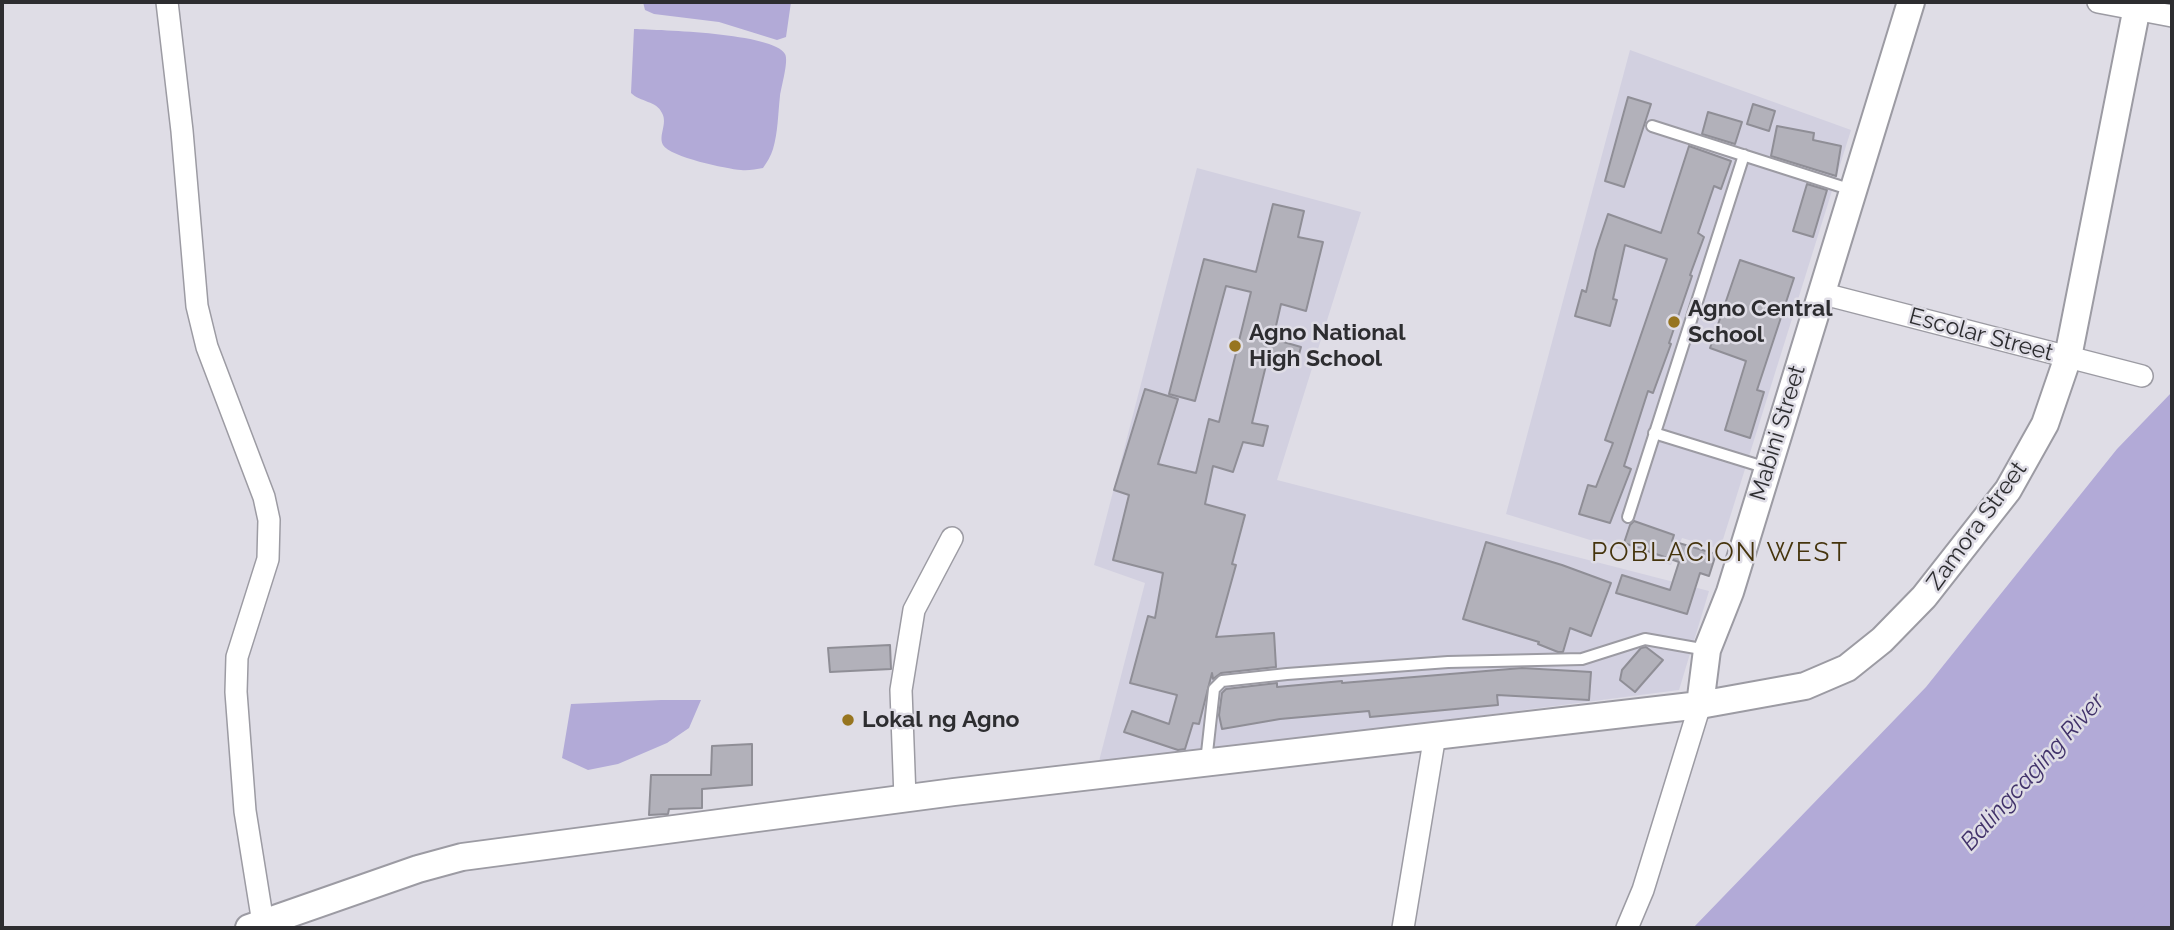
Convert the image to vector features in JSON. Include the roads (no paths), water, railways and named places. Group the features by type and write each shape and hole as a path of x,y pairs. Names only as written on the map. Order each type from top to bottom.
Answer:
{"street":[{"path":"167,2 182,131 197,306 207,346 264,497 269,520 268,559 237,657 236,692 256,926"},
{"name":"Mabini Street","path":"1700,705 1707,650 1730,592 1911,2"},
{"path":"2098,2 2137,6 2172,16"},
{"name":"Zamora Street","path":"256,926 418,869 462,858 905,798 1700,705 1805,686 1827,678 1847,668 1882,640 1924,597 2008,490 2045,424 2068,358 2137,6"},
{"name":"Escolar Street","path":"1820,293 2142,376"},
{"path":"905,798 901,690 914,610 952,538"},
{"path":"1627,928 1643,890 1700,705"},
{"path":"1403,928 1435,735"}],"lane":[{"path":"1652,126 1852,190"},
{"path":"1628,517 1744,155"},
{"path":"1654,433 1767,468"},
{"path":"1206,762 1214,689 1222,681 1448,662 1582,659 1645,639 1707,650"}],"water":[{"path":"643,2 791,2 786,37 777,40 719,22 654,14 645,10"},
{"path":"634,29 739,37 760,41 785,54 776,136 771,154 763,168 744,170 712,165 676,154 663,145 664,117 660,109 631,93"},
{"name":"Balingcaging River","path":"2172,392 2172,898 2147,928 1693,928 1926,687 2117,449"},
{"path":"701,700 689,728 667,743 618,764 588,770 562,758 571,704"}],"waterway":[{"path":"2147,928 2172,898"}],"place":[{"name":"Agno Central School","path":"1674,322"},
{"name":"Agno National High School","path":"1235,346"},
{"name":"Lokal ng Agno","path":"848,720"}],"district":[{"name":"POBLACION WEST","path":"1720,553"}]}
